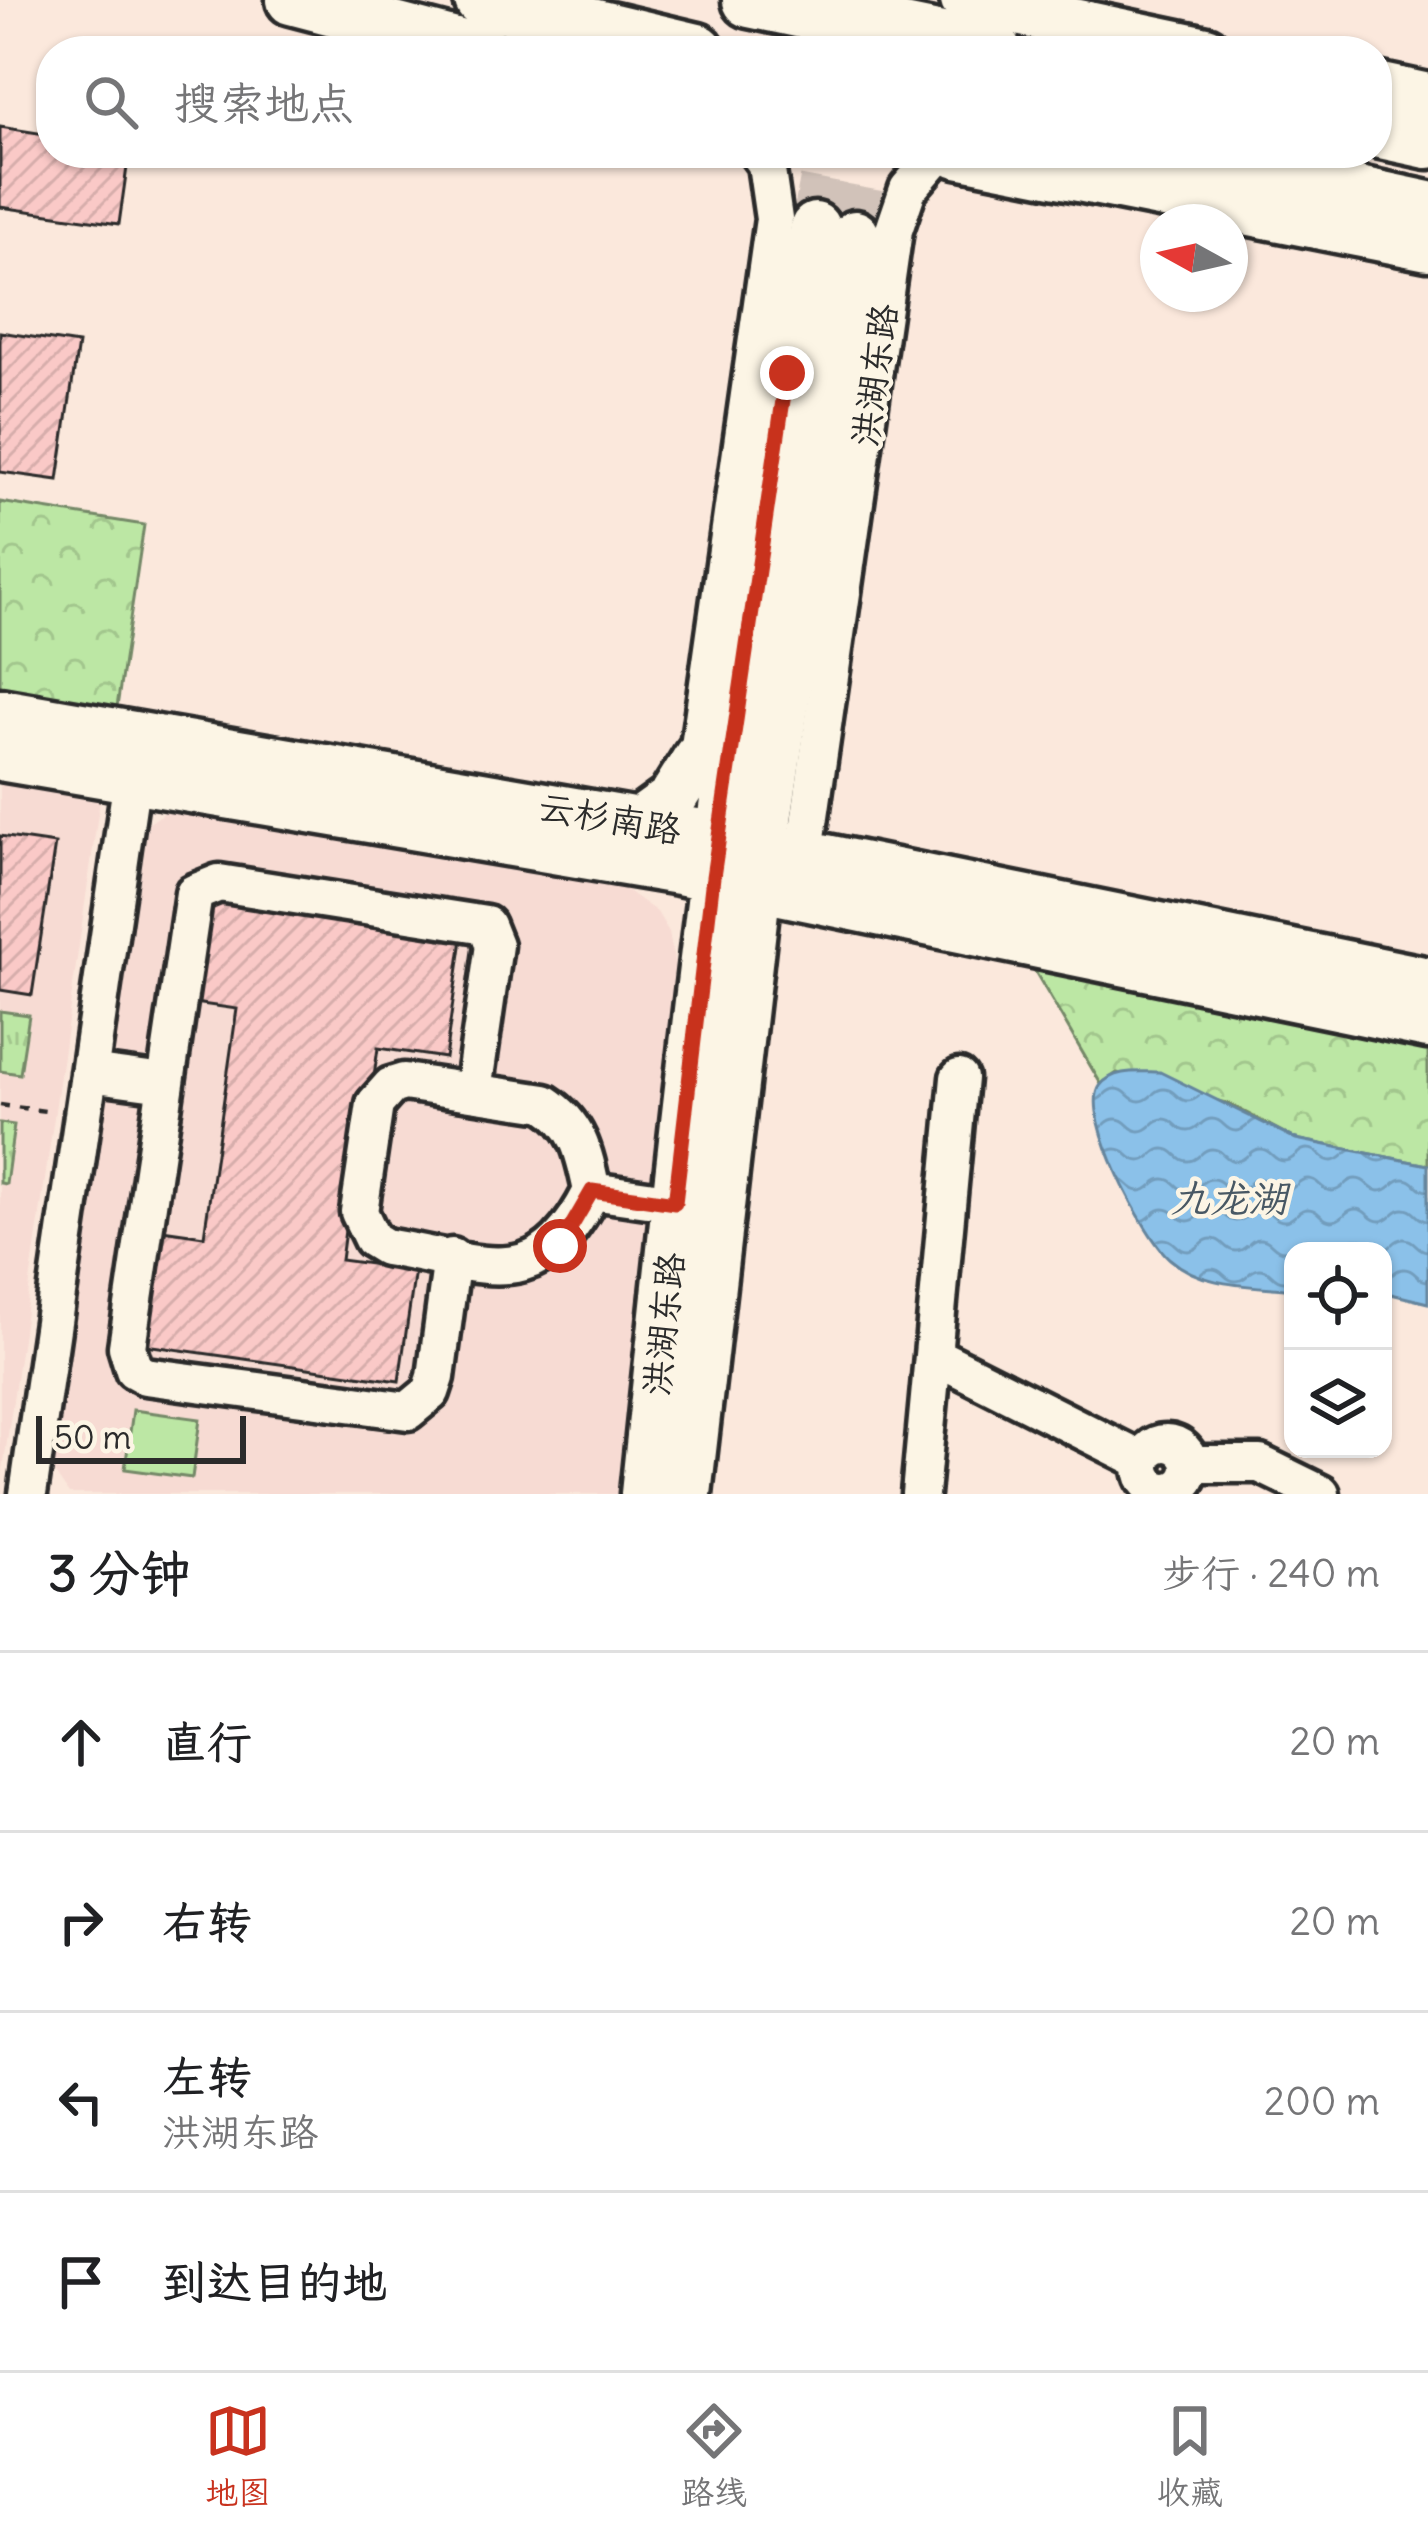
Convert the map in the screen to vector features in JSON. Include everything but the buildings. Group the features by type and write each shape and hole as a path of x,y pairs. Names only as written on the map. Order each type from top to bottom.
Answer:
{"highway":[{"path":"482,0 634,36"},
{"path":"751,0 987,14"},
{"path":"1392,133 1428,141"},
{"path":"1237,168 1428,209"}],"main road":[{"path":"291,0 429,36"},
{"path":"987,14 1117,36"},
{"path":"1392,90 1428,98"},
{"path":"1033,168 1428,246"},
{"name":"洪湖东路","path":"645,1494 675,1203 729,857 787,373 834,231"},
{"name":"云杉南路","path":"0,713 729,857 1428,982"},
{"name":"云杉南路","path":"0,756 132,778 729,857 1428,1024"},
{"path":"698,757 672,799 729,857"},
{"name":"洪湖东路","path":"687,1494 729,857"}],"street":[{"path":"698,757 774,219 767,168"},
{"name":"洪湖东路","path":"729,857 894,230 908,188 926,168"},
{"path":"28,1494 132,778"},
{"path":"452,1257 436,1377 431,1393 408,1411 166,1379 134,1370 127,1347 194,893 219,883 486,925 494,945 473,1090"},
{"path":"89,1072 164,1083"},
{"path":"920,1494 959,1078"},
{"path":"404,1082 545,1103 562,1114 578,1134 592,1191 573,1228 542,1259 523,1265 385,1246 372,1239 359,1212 375,1104 381,1094 404,1082"},
{"path":"592,1191 675,1203"},
{"path":"933,1355 1143,1461 1148,1483 1176,1483 1260,1465 1321,1494"}],"path":[{"path":"0,1105 83,1117"}],"shaded area":[{"path":"0,784 100,800 1,1483 0,1483"},
{"path":"177,804 608,877 657,912 669,932 677,977 623,1494 69,1494 52,1469 148,824"}],"green space":[{"path":"0,502 144,525 117,707 0,688"},
{"path":"1030,963 1428,1045 1428,1165 1296,1139 1229,1104 1117,1073 1101,1084"},
{"path":"0,1011 29,1015 20,1074 0,1071"},
{"path":"0,1123 14,1125 6,1184 0,1183"},
{"path":"133,1410 200,1419 192,1478 125,1469"}],"water":[{"name":"九龙湖","path":"1127,1072 1160,1072 1296,1139 1428,1165 1428,1303 1392,1294 1392,1242 1284,1242 1284,1289 1213,1280 1170,1259 1118,1176 1099,1122 1100,1086"}],"tunnel":[{"path":"815,227 826,168"},
{"path":"855,235 867,168"}],"route":[{"path":"560,1246 592,1191 675,1203 713,877 787,373"}]}
